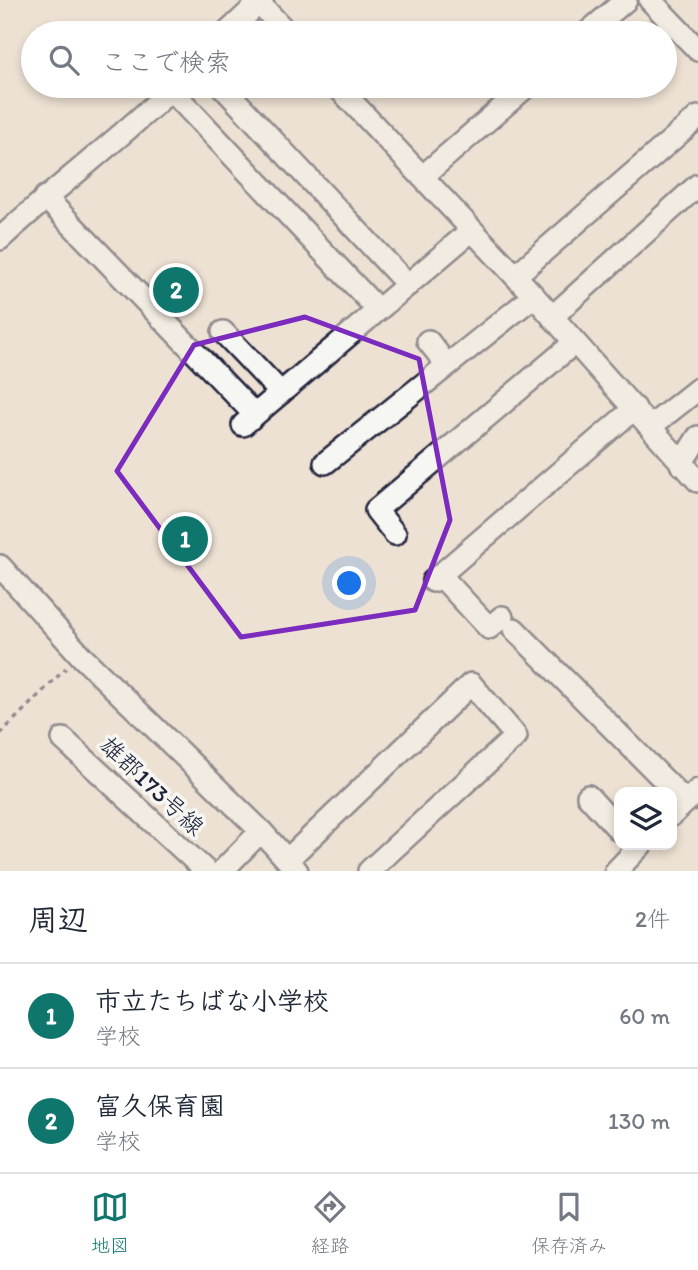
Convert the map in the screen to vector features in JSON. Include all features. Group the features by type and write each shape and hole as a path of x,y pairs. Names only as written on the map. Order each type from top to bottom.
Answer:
{"street":[{"path":"601,21 626,0"},
{"path":"650,0 670,21"},
{"path":"237,21 252,4 273,21"},
{"path":"677,28 698,50"},
{"path":"0,239 45,197 111,145 162,98"},
{"path":"182,98 378,310"},
{"path":"233,98 408,285"},
{"path":"348,98 534,296 698,481"},
{"path":"422,177 513,98"},
{"path":"515,276 578,211 649,148 698,117"},
{"path":"552,317 698,185"},
{"path":"45,197 249,420 472,230"},
{"path":"325,463 534,296"},
{"path":"223,332 281,393"},
{"path":"428,341 447,365"},
{"path":"395,534 376,510 574,343"},
{"path":"650,426 698,389"},
{"path":"635,408 437,578 489,628 511,625 600,728 685,803"},
{"path":"681,464 698,436"},
{"path":"4,578 261,831 292,865 471,684 516,736 369,871"},
{"name":"雄郡173号線","path":"63,740 206,871"},
{"path":"588,796 614,825"},
{"path":"222,871 261,831"}],"path":[{"path":"0,734 80,654"}],"highlighted area":[{"path":"305,317 419,359 450,520 415,610 241,637 117,471 194,345"}],"waterway":[{"path":"646,853 649,850"}],"place":[{"name":"富久保育園","path":"176,290"},
{"name":"市立たちばな小学校","path":"185,539"}]}
